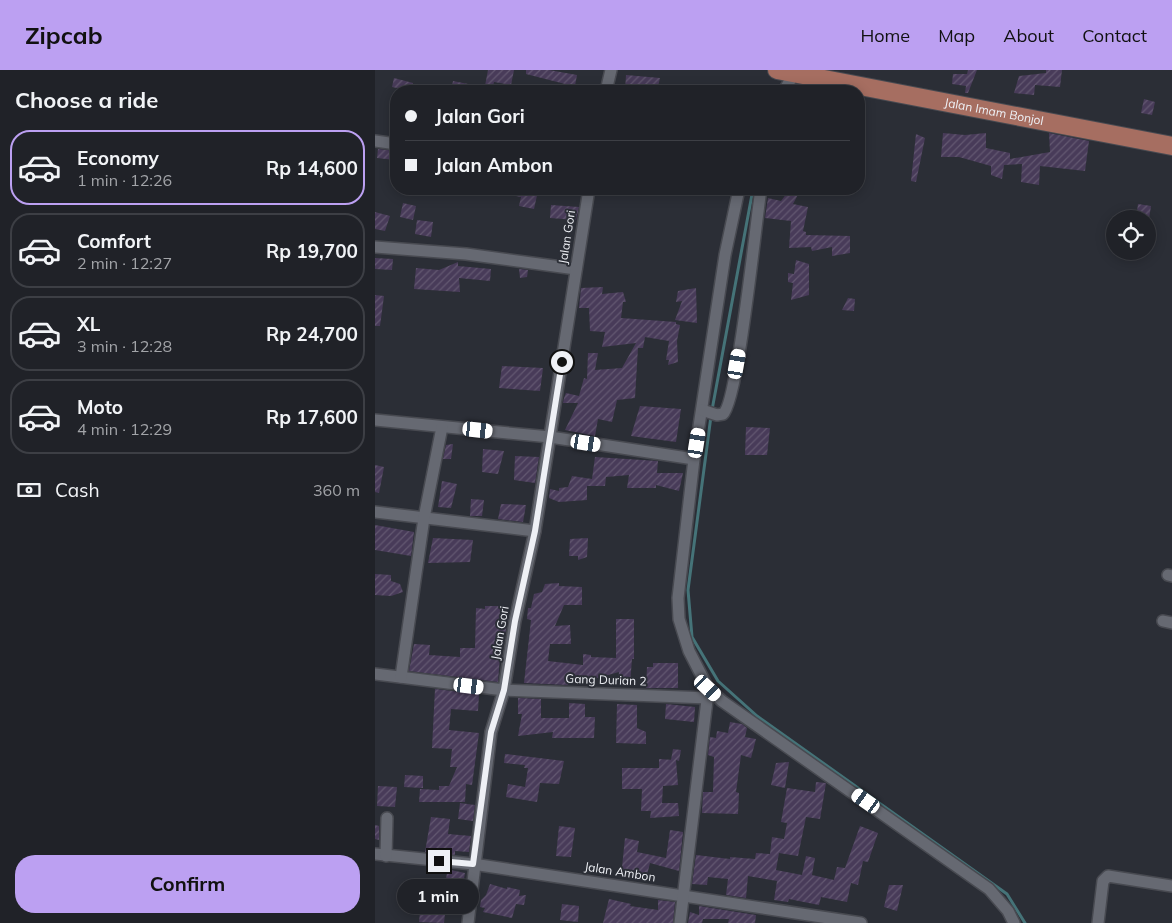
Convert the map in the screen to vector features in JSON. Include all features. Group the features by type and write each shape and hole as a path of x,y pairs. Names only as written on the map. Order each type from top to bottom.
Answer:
{"main road":[{"name":"Jalan Imam Bonjol","path":"790,72 815,83"},
{"name":"Jalan Imam Bonjol","path":"865,92 1172,146"}],"street":[{"path":"607,85 611,70"},
{"path":"787,85 790,72"},
{"path":"375,141 390,143"},
{"name":"Jalan Gori","path":"467,923 491,732 504,690 515,621 535,531 588,195"},
{"path":"680,923 708,693 689,651 679,611 680,576 694,459 703,410 725,255 738,195"},
{"path":"703,410 717,415 725,413 730,401 743,326 760,195"},
{"path":"375,247 465,254 576,269"},
{"path":"375,420 550,438 694,459"},
{"path":"401,677 424,518 442,427"},
{"path":"375,512 535,531"},
{"name":"Gang Durian 2","path":"375,674 504,690 708,693"},
{"path":"708,693 989,889 1008,911 1014,923"},
{"path":"380,855 387,818"},
{"name":"Jalan Ambon","path":"380,855 473,864 861,923"},
{"path":"1098,923 1103,881 1108,876 1172,886"}],"building":[{"path":"488,70 514,70 511,85 494,82 493,85 485,85"},
{"path":"526,70 549,70 577,75 575,85 565,85 526,74"},
{"path":"968,70 977,70 968,93 965,93 966,86 952,84 953,74 967,74"},
{"path":"1046,70 1062,70 1060,87 1035,85 1034,95 1014,93 1019,76 1046,73"},
{"path":"626,75 660,78 658,85 625,85"},
{"path":"394,78 413,83 412,85 392,85"},
{"path":"453,81 473,85 452,85"},
{"path":"1144,99 1155,102 1152,115 1141,113"},
{"path":"943,133 965,135 986,133 986,148 1010,153 1010,159 1050,152 1049,133 1089,141 1085,171 1040,166 1039,185 1021,182 1022,164 1004,165 1002,179 991,175 991,166 959,157 941,157"},
{"path":"916,134 925,138 916,182 911,181"},
{"path":"378,149 390,150 390,159 377,158"},
{"path":"511,195 537,195 534,209 519,206 521,197"},
{"path":"786,195 798,195 793,204 808,207 803,231 806,232 806,235 850,236 850,253 832,256 832,247 812,251 811,247 789,248 791,221 765,218 768,198 781,201"},
{"path":"403,203 416,206 413,220 400,217"},
{"path":"1138,204 1151,206 1150,210 1137,210"},
{"path":"551,205 579,207 576,220 550,218"},
{"path":"375,212 390,216 385,231 375,229"},
{"path":"417,220 433,222 431,237 415,234"},
{"path":"375,258 393,259 392,270 375,269"},
{"path":"796,260 809,264 809,295 791,300 793,283 788,282 788,273 794,274"},
{"path":"458,262 458,266 491,269 490,281 459,278 460,292 414,289 416,268 439,270"},
{"path":"519,269 528,270 527,277 520,278"},
{"path":"603,287 602,294 623,292 626,302 623,302 621,318 676,322 676,324 680,325 677,341 678,362 668,365 669,360 666,360 669,341 645,337 643,348 638,348 635,398 617,400 612,422 598,419 595,436 565,430 578,403 563,403 566,393 579,396 584,378 587,379 588,353 598,353 595,370 622,368 636,343 602,347 605,332 590,331 589,308 579,308 581,288"},
{"path":"696,288 697,323 675,320 682,301 676,302 678,291"},
{"path":"375,295 384,296 380,326 375,326"},
{"path":"848,298 855,299 854,311 842,310"},
{"path":"502,366 543,368 540,391 499,388"},
{"path":"640,406 681,409 676,442 631,436"},
{"path":"746,427 770,428 767,455 745,455"},
{"path":"453,444 451,459 443,459 446,445"},
{"path":"483,449 504,451 498,474 482,472"},
{"path":"515,456 539,457 535,483 514,480"},
{"path":"595,457 658,461 657,473 683,473 679,491 656,485 656,488 627,488 629,475 606,477 605,486 587,486 587,500 559,502 549,498 550,489 559,491 559,488 568,487 572,476 592,479"},
{"path":"375,465 384,467 379,493 375,492"},
{"path":"442,481 457,484 451,508 438,507"},
{"path":"471,499 484,500 482,516 470,516"},
{"path":"501,504 526,505 523,522 498,519"},
{"path":"375,525 414,532 411,556 375,550"},
{"path":"433,538 473,540 470,562 428,563"},
{"path":"588,538 587,557 578,560 578,556 569,556 570,539"},
{"path":"375,574 391,575 391,581 400,584 403,592 391,596 375,595"},
{"path":"559,583 559,586 582,587 582,605 564,605 555,626 570,625 571,644 550,644 548,661 583,665 583,654 591,655 591,657 616,658 616,619 634,619 634,659 632,659 630,684 618,683 619,672 590,680 569,679 568,685 524,683 531,620 527,619 528,608 531,608 534,594 542,592 545,584"},
{"path":"485,606 502,606 502,616 508,616 504,643 501,643 498,682 409,671 414,644 430,645 429,655 460,657 460,648 475,648 476,608 485,609"},
{"path":"653,663 678,663 678,688 646,688 647,667 653,667"},
{"path":"435,689 479,694 478,711 451,709 449,730 479,733 472,785 466,784 465,802 419,802 420,789 439,790 439,786 449,786 457,767 450,767 452,749 432,748"},
{"path":"518,698 541,699 541,718 569,718 569,703 585,704 585,717 595,717 594,738 552,738 553,732 518,736 522,714 518,714"},
{"path":"617,704 637,705 637,728 646,732 646,744 616,743"},
{"path":"666,704 695,707 694,722 665,719"},
{"path":"730,722 742,724 747,728 745,737 756,739 751,758 741,755 736,792 739,793 738,814 702,813 703,792 713,792 714,757 708,755 710,737 716,738 717,731 728,733"},
{"path":"673,749 681,750 679,761 676,760 678,785 663,786 662,803 678,803 679,816 650,818 651,811 641,811 642,789 622,789 622,768 659,768 659,759 671,760"},
{"path":"505,754 564,761 559,784 540,783 537,802 506,797 508,784 525,787 528,768 524,768 525,765 504,763"},
{"path":"789,762 785,788 771,785 776,763"},
{"path":"405,775 423,776 423,788 404,787"},
{"path":"816,782 826,783 820,819 806,817 798,856 779,853 776,870 802,875 806,856 815,858 812,875 834,880 837,867 845,868 860,826 878,833 868,862 863,861 858,885 851,883 847,902 821,897 819,905 789,899 788,902 774,900 777,881 748,876 746,898 726,895 728,879 708,877 707,885 692,884 696,855 730,859 730,857 755,859 756,853 770,854 772,837 784,839 787,823 781,822 787,788 815,792"},
{"path":"378,786 397,787 395,807 377,806"},
{"path":"460,803 475,805 473,821 458,819"},
{"path":"431,817 450,819 448,834 471,836 469,852 455,851 455,855 425,852"},
{"path":"375,825 379,826 379,840 375,839"},
{"path":"559,826 575,828 571,857 556,856"},
{"path":"670,830 683,832 679,871 650,863 647,875 638,873 631,879 621,877 625,838 639,841 637,852 666,858"},
{"path":"441,868 465,873 459,907 446,905 444,923 419,922 421,901 412,899 412,883 445,889 447,872 440,871"},
{"path":"490,884 507,889 507,887 520,890 519,896 526,895 524,905 516,904 512,918 483,912 485,908 480,907 481,900 486,895"},
{"path":"889,885 903,885 897,911 884,907"},
{"path":"609,899 631,904 630,906 658,910 658,900 675,902 673,923 603,923"},
{"path":"562,904 579,906 578,922 560,920"},
{"path":"699,906 756,915 755,923 728,923 729,919 703,919 702,923 688,923 690,912 699,915"}],"waterway":[{"path":"805,85 807,81"},
{"path":"712,410 752,195"},
{"path":"711,416 688,590 692,637 718,681 757,716 1007,894 1025,923"}],"route":[{"path":"439,861 473,864 491,732 504,690 515,621 535,531 562,362"}]}
